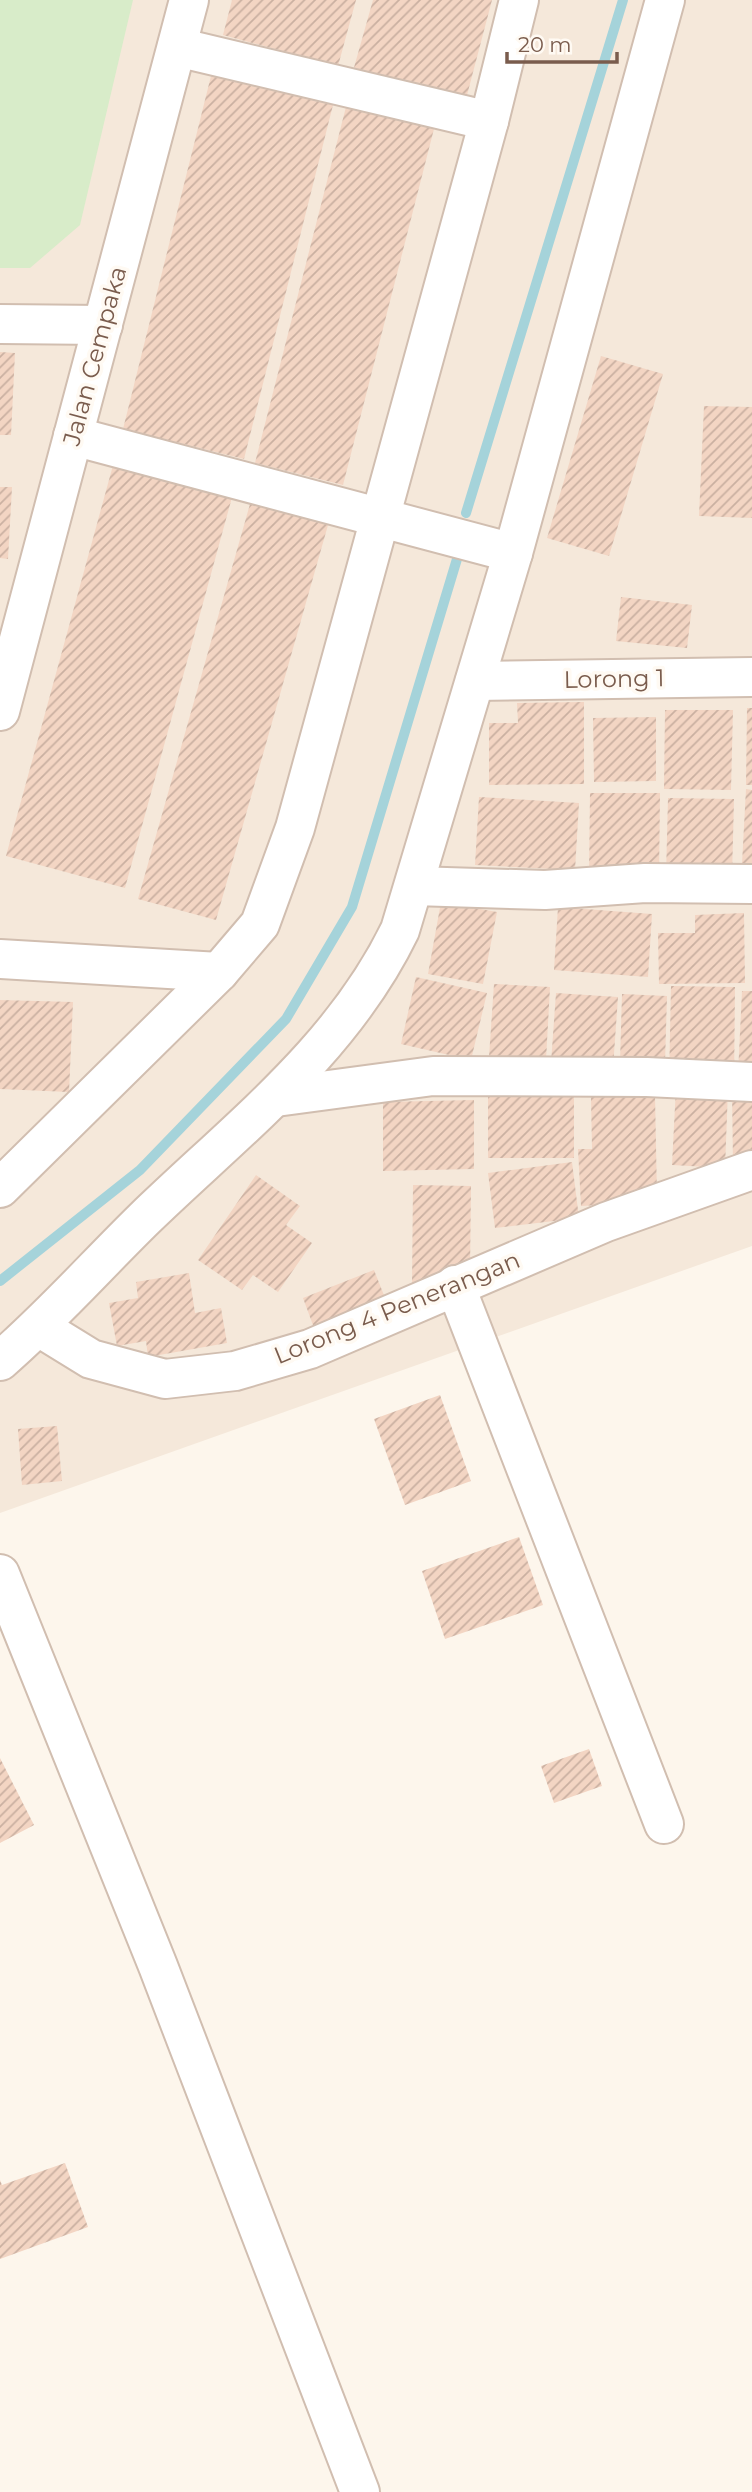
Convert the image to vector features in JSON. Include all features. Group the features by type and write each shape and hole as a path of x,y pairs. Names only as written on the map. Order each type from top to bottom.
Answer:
{"street":[{"name":"Jalan Cempaka","path":"0,711 10,631 73,436 189,0"},
{"path":"0,1188 219,972 260,924 280,876 489,121 519,0"},
{"path":"0,1361 39,1327 145,1218 276,1097 334,1033 381,971 400,930 414,886 513,553 665,0"},
{"path":"177,47 489,121"},
{"path":"0,324 103,325"},
{"path":"73,436 513,553"},
{"name":"Lorong 1","path":"475,681 752,677"},
{"path":"414,886 545,890 645,883 752,884"},
{"path":"0,959 219,972"},
{"path":"276,1097 433,1076 647,1077 752,1083"},
{"name":"Lorong 4 Penerangan","path":"39,1327 91,1359 165,1379 235,1371 310,1349 606,1222 752,1170"},
{"path":"455,1285 664,1824"},
{"path":"0,1574 158,1966 360,2492"}],"shaded area":[{"path":"0,0 752,0 752,1246 0,1513"}],"green space":[{"path":"0,0 133,0 80,225 30,268 0,268"}],"building":[{"path":"232,0 356,0 338,66 223,35"},
{"path":"373,0 492,0 466,99 353,71"},
{"path":"213,68 335,97 244,459 123,429"},
{"path":"347,103 435,125 343,485 255,463"},
{"path":"0,352 15,353 11,435 0,435"},
{"path":"601,356 663,374 609,556 547,538"},
{"path":"704,406 752,407 752,518 699,516"},
{"path":"115,458 234,490 125,888 6,856"},
{"path":"0,487 12,487 8,559 0,558"},
{"path":"252,497 330,518 216,920 138,899"},
{"path":"621,597 692,605 687,648 616,641"},
{"path":"584,702 584,784 489,785 489,723 518,723 517,703"},
{"path":"747,708 752,708 752,785 746,785"},
{"path":"665,710 733,710 731,790 664,789"},
{"path":"656,717 656,781 594,782 593,718"},
{"path":"746,789 752,790 752,865 742,864"},
{"path":"590,793 660,793 659,878 589,877"},
{"path":"479,797 579,803 575,870 475,865"},
{"path":"668,798 734,799 732,877 666,876"},
{"path":"441,902 497,912 483,984 428,974"},
{"path":"558,907 652,914 648,977 554,970"},
{"path":"744,913 745,983 659,984 658,933 695,933 695,915"},
{"path":"416,977 487,993 471,1060 401,1044"},
{"path":"494,984 550,987 546,1060 489,1057"},
{"path":"671,986 735,987 734,1084 669,1083"},
{"path":"742,991 752,991 752,1075 738,1074"},
{"path":"556,993 618,997 613,1068 551,1063"},
{"path":"622,994 667,996 665,1063 620,1062"},
{"path":"0,1000 73,1002 69,1092 0,1089"},
{"path":"676,1087 728,1089 725,1168 672,1165"},
{"path":"732,1089 752,1089 752,1165 733,1165"},
{"path":"488,1095 574,1095 574,1158 488,1158"},
{"path":"655,1095 657,1197 639,1203 581,1206 578,1149 592,1149 591,1097"},
{"path":"474,1100 474,1169 383,1171 383,1102"},
{"path":"572,1162 579,1218 495,1228 488,1173"},
{"path":"256,1175 300,1206 286,1225 312,1243 278,1292 253,1275 242,1290 198,1260"},
{"path":"413,1185 471,1186 470,1272 437,1272 437,1287 412,1286"},
{"path":"374,1270 389,1308 317,1336 303,1298"},
{"path":"189,1273 195,1313 221,1308 227,1343 148,1357 146,1341 117,1346 109,1303 138,1298 136,1282"},
{"path":"440,1395 471,1481 405,1505 374,1419"},
{"path":"57,1426 62,1481 22,1485 18,1429"},
{"path":"519,1537 543,1605 445,1639 422,1571"},
{"path":"589,1749 602,1786 554,1803 541,1766"},
{"path":"0,1758 34,1825 0,1843"},
{"path":"65,2163 88,2227 0,2259 0,2180 2,2185"}],"waterway":[{"path":"466,513 623,0"},
{"path":"0,1281 140,1170 286,1019 352,907 457,559"}]}
